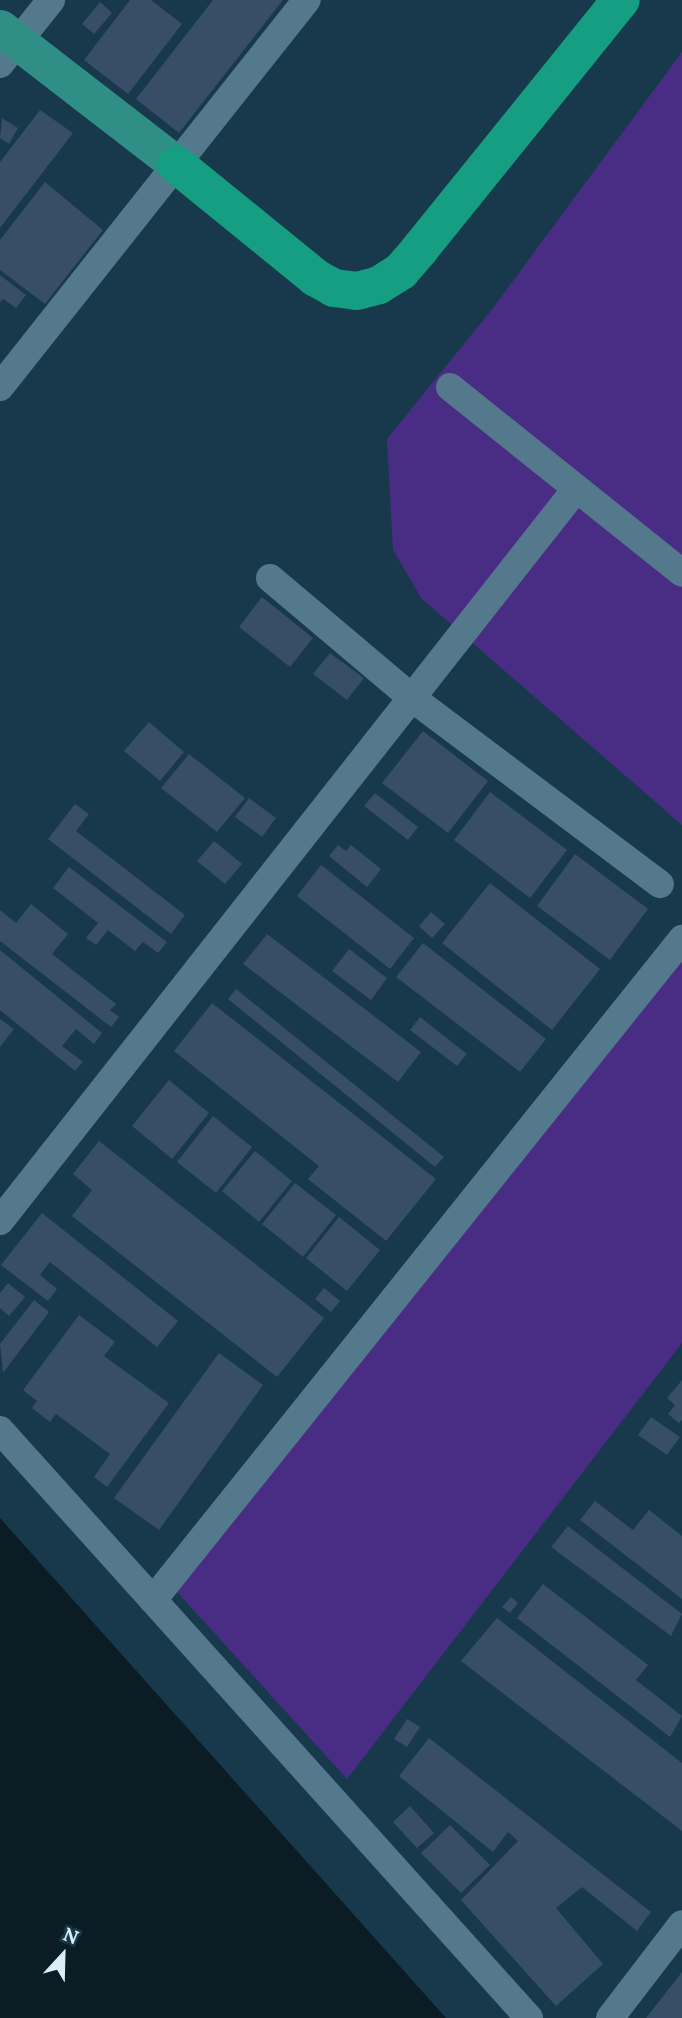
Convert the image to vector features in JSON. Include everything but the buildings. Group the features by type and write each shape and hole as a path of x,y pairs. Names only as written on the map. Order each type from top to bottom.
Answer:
{"highway":[{"path":"177,164 316,278 334,288 357,291 379,285 401,271 419,250 621,0"}],"main road":[{"path":"6,45 177,164"}],"street":[{"path":"6,45 51,0"},
{"path":"4,373 177,164 307,0"},
{"path":"450,387 682,573"},
{"path":"0,1221 576,489"},
{"path":"270,578 412,698 660,884"},
{"path":"153,1600 682,939"},
{"path":"0,1430 529,2018"},
{"path":"610,2018 682,1924"}],"shaded area":[{"path":"682,52 682,825 422,599 393,550 387,439 493,308"},
{"path":"682,928 682,1343 347,1779 169,1583"}],"water":[{"path":"0,1518 446,2018 0,2018"}]}
